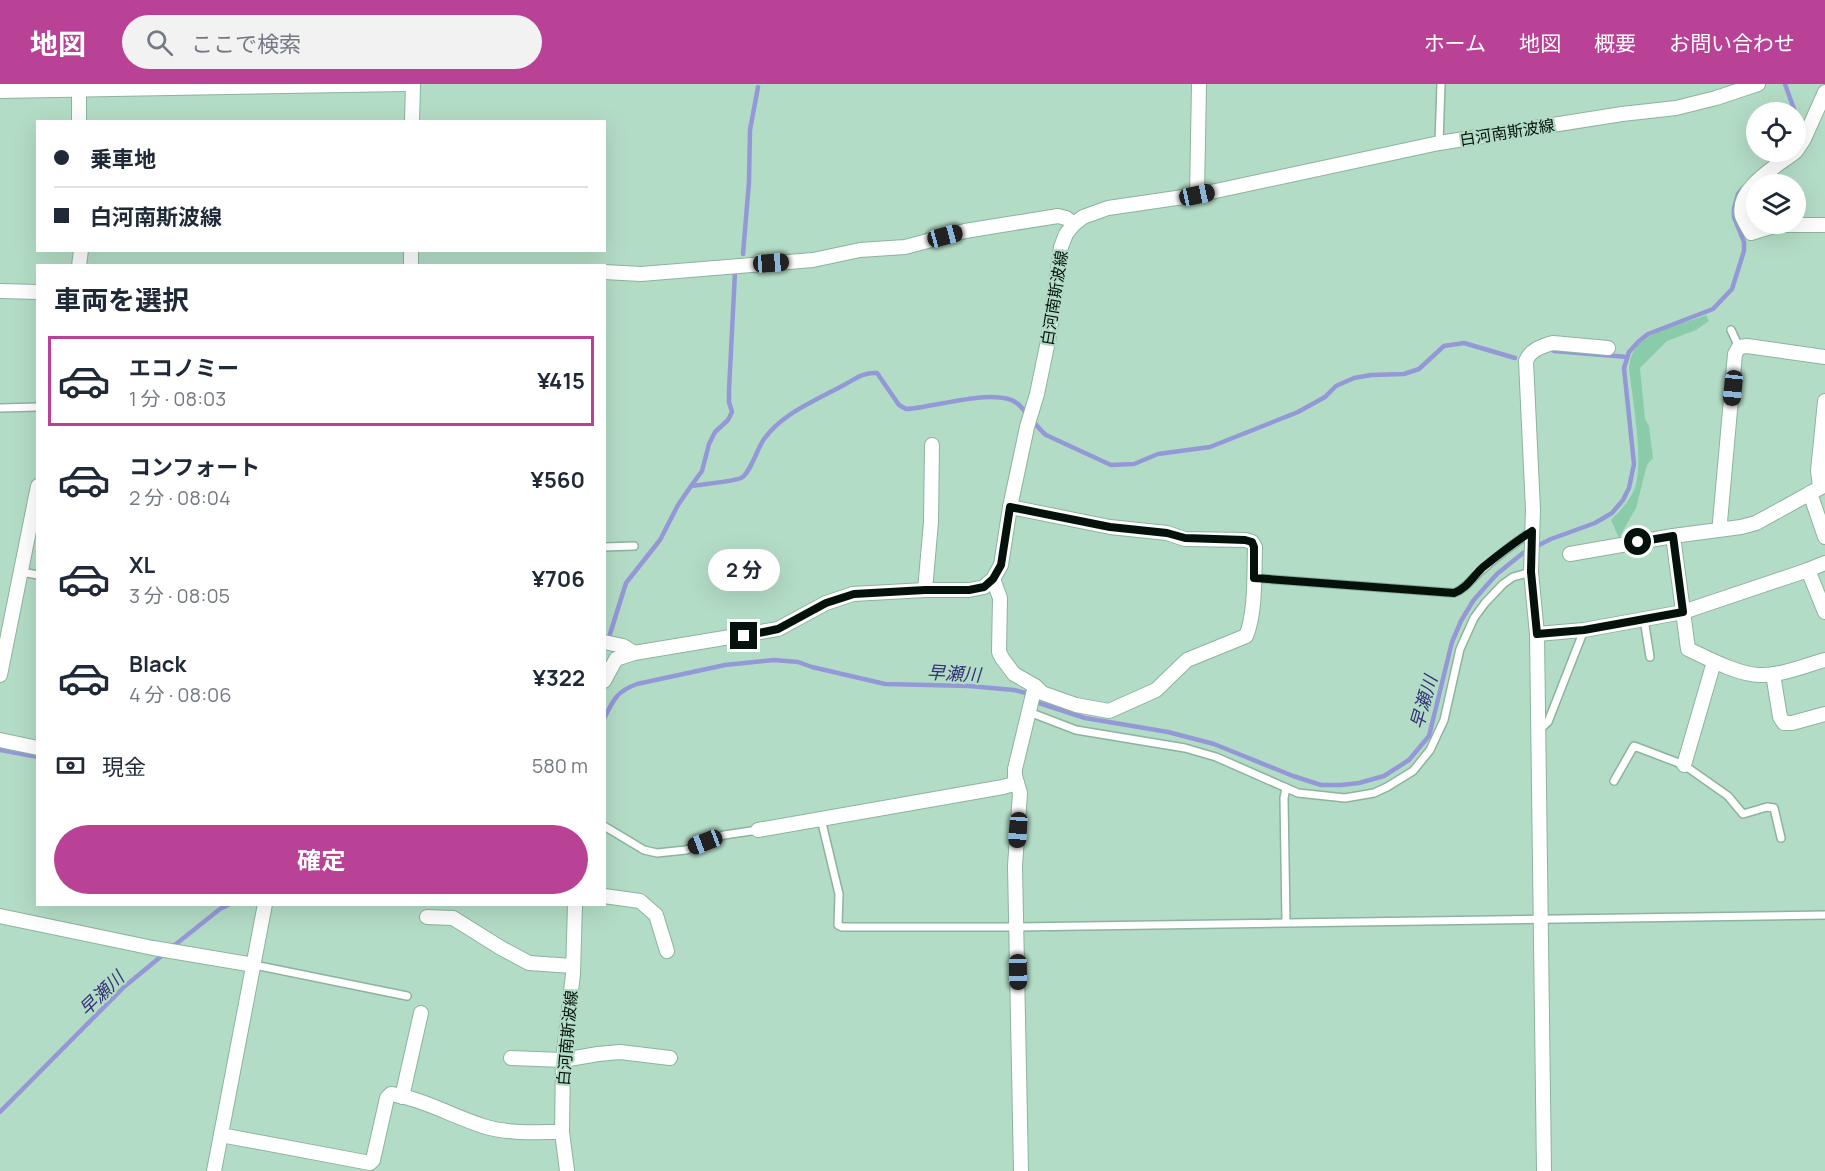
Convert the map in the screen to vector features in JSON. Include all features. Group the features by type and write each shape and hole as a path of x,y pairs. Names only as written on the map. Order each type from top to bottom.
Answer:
{"street":[{"path":"0,91 406,84"},
{"path":"412,84 412,120"},
{"path":"1197,195 1199,84"},
{"name":"白河南斯波線","path":"993,579 1001,565 1010,507 1049,336 1061,247 1066,234 1083,217 1108,208 1197,195 1439,143 1622,114 1676,108 1758,84"},
{"path":"79,89 79,120"},
{"path":"1806,135 1825,92"},
{"path":"1781,162 1748,190 1742,200 1742,215 1751,233 1777,225 1825,225"},
{"path":"606,272 641,274 813,260 860,250 905,247 965,231 1058,216 1074,224"},
{"path":"0,291 36,292"},
{"path":"1544,1171 1537,634 1531,567 1533,510 1526,361 1529,354 1553,343 1608,348"},
{"path":"1723,530 1720,522 1725,458 1736,354 1739,347 1747,346 1825,357"},
{"path":"1825,401 1818,471 1825,537"},
{"path":"925,590 931,522 932,445"},
{"path":"1570,554 1756,523 1818,488"},
{"path":"0,675 6,616 21,572 36,496"},
{"path":"1010,507 1110,527 1167,533 1185,538 1245,540 1252,542 1254,547 1250,627 1246,636 1187,660 1156,690 1109,711 1076,705 1042,693 1032,698 1015,769 1020,794 1015,866 1021,1171"},
{"path":"1673,536 1688,649 1714,662 1759,675 1773,674 1825,660"},
{"path":"1537,634 1584,630 1683,612 1825,563"},
{"path":"1808,570 1825,612"},
{"path":"606,677 616,659 634,653 778,629 826,603 854,594 969,590 984,587 993,579 999,598 999,652 1032,698"},
{"path":"606,642 623,646 634,653"},
{"path":"1684,765 1714,662"},
{"path":"1773,674 1780,717 1784,723 1825,714"},
{"path":"0,740 36,748"},
{"path":"758,830 1017,783"},
{"path":"606,896 640,901 656,915 667,951"},
{"path":"214,1171 265,906"},
{"name":"白河南斯波線","path":"567,1171 561,1132 563,1060 573,966 575,906"},
{"path":"0,916 178,953 254,965"},
{"path":"427,917 453,918 529,963 573,966"},
{"path":"402,1097 421,1013"},
{"path":"511,1058 563,1060 620,1052 670,1058"},
{"path":"221,1135 369,1163 374,1160 387,1098 391,1094 438,1108 485,1127 511,1131 561,1132"}],"lane":[{"path":"1439,143 1441,84"},
{"path":"1731,330 1739,347"},
{"path":"0,408 36,407"},
{"path":"1254,578 1454,593 1462,590 1493,559 1532,536"},
{"path":"606,547 634,546"},
{"path":"1032,698 1076,730 1185,748 1216,757 1298,793 1345,798 1380,790 1413,771 1430,750 1440,730 1460,649 1474,618 1503,584 1531,567"},
{"path":"21,572 36,576"},
{"path":"1644,619 1650,657"},
{"path":"1539,730 1548,722 1584,630"},
{"path":"1614,781 1634,746 1684,765 1728,796 1743,814 1767,807 1774,808 1781,838"},
{"path":"1286,788 1284,798 1286,922"},
{"path":"820,819 839,894 838,925 842,927 1017,927 1825,915"},
{"path":"606,827 644,850 657,853 686,850 724,835 758,830"},
{"path":"254,965 407,996"}],"green space":[{"path":"1706,315 1709,321 1696,330 1667,341 1640,368 1645,419 1649,426 1653,458 1647,465 1636,508 1619,538 1611,520 1632,494 1637,479 1637,430 1629,368 1633,353 1643,340 1670,327"}],"waterway":[{"name":"早瀬川","path":"1785,84 1791,102"},
{"path":"743,254 749,182 750,130 758,87"},
{"name":"早瀬川","path":"606,715 616,697 637,684 725,665 774,660 798,662 885,684 969,686 1014,690 1026,693 1039,703 1085,718 1168,732 1214,744 1321,785 1359,783 1384,776 1409,760 1429,736 1452,642 1473,601 1497,574 1523,553 1551,539 1595,523 1612,513 1623,500 1629,488 1634,464 1624,368 1629,352 1648,334 1713,309 1732,289 1744,251 1744,242 1734,217 1738,194 1743,188"},
{"path":"691,486 702,471 709,444 715,432 728,420 732,412 729,390 735,272"},
{"path":"610,634 626,583 660,540 678,505 691,486 741,478 747,472 764,439 790,414 864,375 877,373 899,405 906,409 981,397 1009,399 1018,404 1046,435 1111,465 1134,464 1158,454 1210,447 1298,412 1325,397 1336,386 1354,378 1404,374 1419,369 1444,346 1464,343 1515,358"},
{"path":"1554,351 1627,357"},
{"path":"0,750 36,757"},
{"name":"早瀬川","path":"171,948 226,906"},
{"name":"早瀬川","path":"0,1112 124,987 164,954"}],"route":[{"path":"744,636 778,629 826,603 854,594 969,590 984,587 993,579 1001,565 1010,507 1110,527 1167,533 1185,538 1252,542 1254,578 1454,593 1462,590 1493,559 1532,531 1530,565 1537,634 1584,630 1683,612 1673,536 1638,542"}]}
